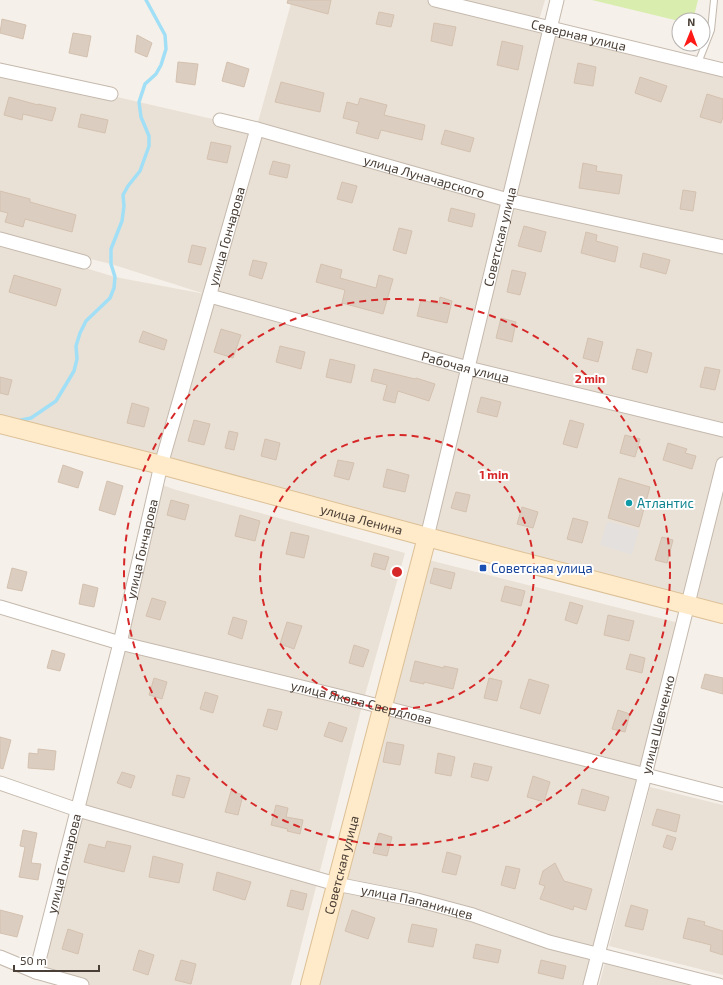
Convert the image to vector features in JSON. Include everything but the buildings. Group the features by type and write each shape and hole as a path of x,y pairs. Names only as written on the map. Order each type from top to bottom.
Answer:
{"main road":[{"name":"улица Ленина","path":"0,424 161,465 426,537 723,614"},
{"name":"Советская улица","path":"310,985 426,537"}],"street":[{"name":"Северная улица","path":"435,0 723,70"},
{"name":"Советская улица","path":"426,537 557,0"},
{"path":"0,70 111,94"},
{"name":"улица Луначарского","path":"220,120 257,129 508,200 723,247"},
{"name":"улица Гончарова","path":"36,972 120,643 161,465 257,129"},
{"path":"0,239 84,262"},
{"name":"Рабочая улица","path":"210,296 468,368 723,430"},
{"name":"улица Шевченко","path":"590,985 723,464"},
{"name":"улица Якова Свердлова","path":"0,607 120,643 382,707 723,795"},
{"name":"улица Папанинцев","path":"0,783 78,810 336,884 417,900 473,915 549,942 719,985"},
{"path":"0,957 36,972 82,985"}],"lane":[{"path":"698,63 711,30 714,0"}],"shaded area":[{"path":"292,0 437,0 723,70 723,614 0,424 0,242 115,277 205,294 111,264 0,237 0,70 256,129"},
{"path":"462,0 545,0 539,20"},
{"path":"157,483 173,489 405,553 363,702 291,985 82,985 36,972"},
{"path":"607,521 639,530 632,555 600,545"},
{"path":"421,558 683,624 590,985 310,985"},
{"path":"650,787 723,805 723,975 609,946"},
{"path":"605,963 688,985 599,985"}],"green space":[{"path":"592,0 698,0 695,12 671,12 671,19"}],"waterway":[{"path":"17,421 31,418 56,401 74,371 77,359 76,346 86,321 110,298 114,288 115,277 111,264 111,249 122,221 124,206 123,195 140,171 149,146 149,136 141,117 139,102 145,84 156,74 161,65 166,49 165,35 146,0"}],"place":[{"name":"Атлантис","path":"629,503"},
{"name":"Советская улица","path":"483,568"}]}
